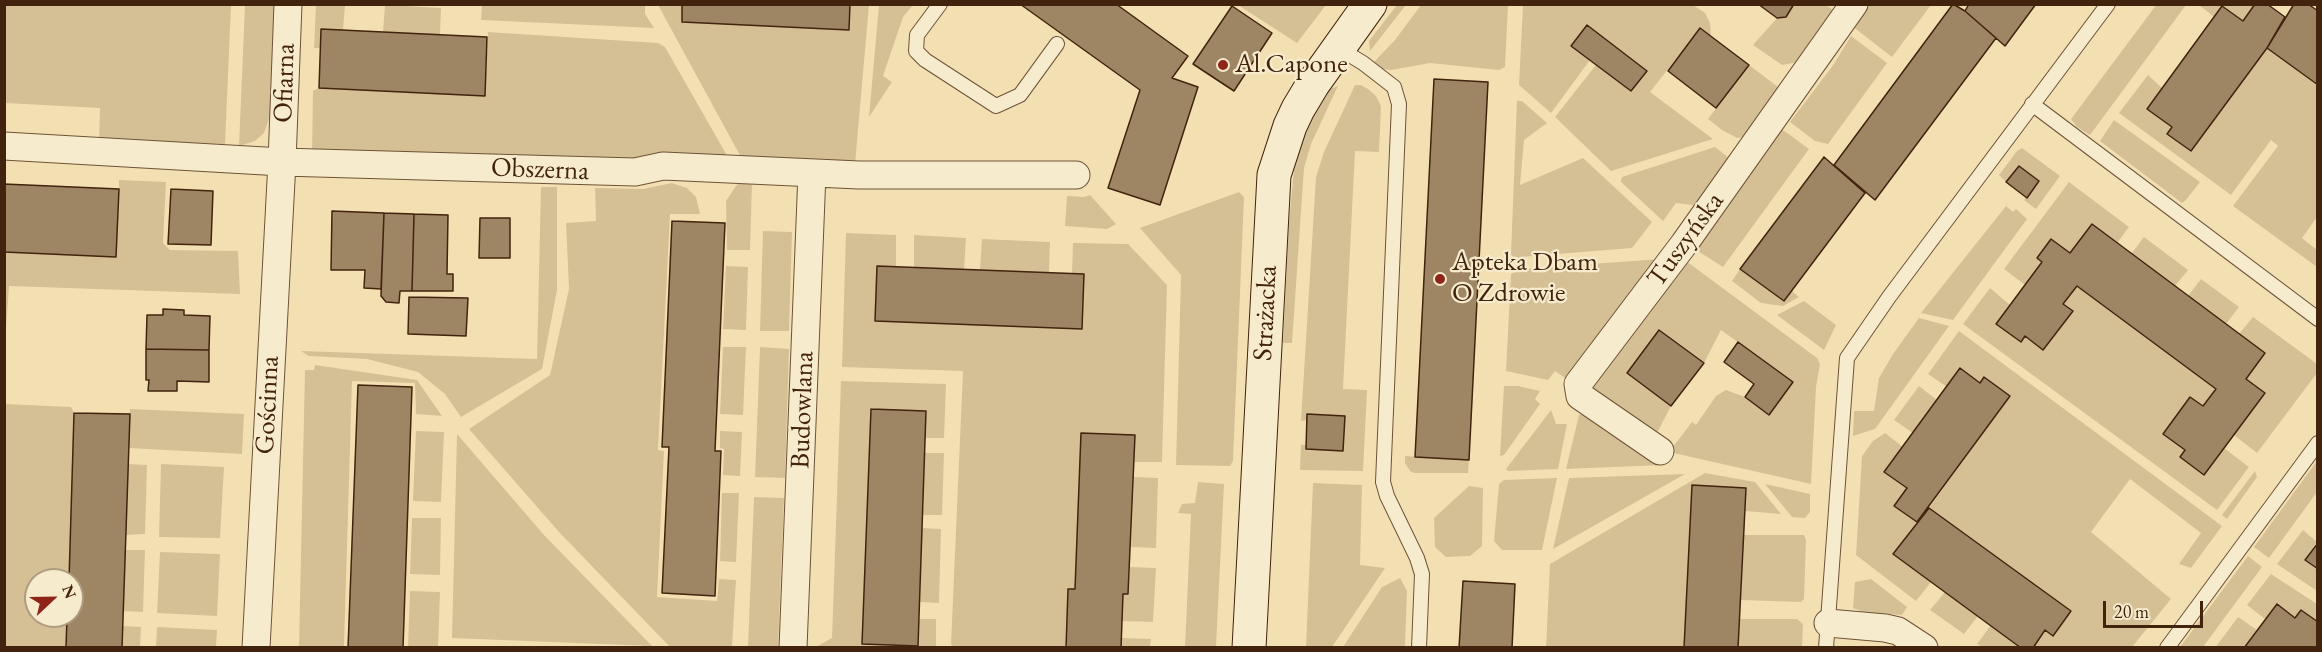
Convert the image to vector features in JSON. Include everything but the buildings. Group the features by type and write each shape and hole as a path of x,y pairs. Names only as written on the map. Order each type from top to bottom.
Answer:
{"street":[{"name":"Ofiarna","path":"282,162 288,4"},
{"name":"Strażacka","path":"1249,648 1274,175 1298,109 1370,4"},
{"name":"Tuszyńska","path":"1660,451 1580,396 1578,384 1684,244 1854,4"},
{"name":"Obszerna","path":"4,146 282,162 635,172 663,166 859,175 1076,175"},
{"name":"Gościnna","path":"256,648 282,162"},
{"name":"Budowlana","path":"793,648 812,173"},
{"path":"1827,635 1885,628 1910,637 1924,648"}],"lane":[{"path":"940,4 917,35 916,51 925,60 996,106 1020,95 1057,44"},
{"path":"1827,635 1847,358 1876,314 2108,4"},
{"path":"1338,48 1395,87 1399,104 1383,482 1422,574 1419,648"},
{"path":"2032,104 2318,319"},
{"path":"2167,648 2318,443"}],"shaded area":[{"path":"2157,4 2186,5 2090,135 2077,127 2071,119"},
{"path":"4,5 231,5 225,144 99,140 100,108 5,103"},
{"path":"245,5 274,5 270,116 264,133 255,141 239,146"},
{"path":"316,5 345,5 343,30 322,29 321,48 314,48"},
{"path":"385,5 441,8 440,35 383,32"},
{"path":"482,5 645,5 645,14 654,28 481,20"},
{"path":"658,5 682,5 682,22 849,30 850,5 869,5 855,164 742,159"},
{"path":"879,5 913,5 903,17 883,76 892,82 869,117"},
{"path":"1238,5 1326,5 1297,43"},
{"path":"1397,5 1406,5 1370,51 1369,41"},
{"path":"1421,5 1508,5 1505,67 1499,70 1430,63 1391,70 1382,69 1373,63 1395,40"},
{"path":"1523,5 1693,5 1705,13 1710,23 1711,36 1700,28 1650,92 1713,139 1611,171 1555,117 1596,65 1631,91 1647,71 1587,25 1571,46 1590,60 1551,113 1519,85"},
{"path":"1794,5 1826,5 1836,12 1798,62 1782,65 1753,45 1777,18 1786,17"},
{"path":"1868,5 1931,5 1892,57 1852,26"},
{"path":"2199,5 2255,5 2243,21 2223,6 2214,17"},
{"path":"488,32 658,43 665,47 729,159 635,165 312,156 313,91 319,88 485,96"},
{"path":"1851,36 1887,63 1828,144 1815,141 1790,122 1834,64"},
{"path":"2267,48 2317,85 2317,217 2302,238 2317,250 2317,267 2233,206 2278,146 2271,140 2231,195 2119,113 2148,75 2162,88 2172,127 2167,135 2191,151"},
{"path":"1749,65 1782,90 1749,136 1737,138 1708,119"},
{"path":"1355,85 1368,89 1376,96 1381,106 1379,152 1355,151 1343,389 1367,390 1363,471 1300,470 1301,445 1306,445 1306,449 1343,450 1345,416 1308,414 1307,420 1301,421 1316,177 1324,152"},
{"path":"1338,86 1311,144 1304,168 1292,343 1283,343 1294,170 1303,139 1322,99 1330,89"},
{"path":"1517,101 1522,101 1547,123 1524,140 1520,185 1583,158 1652,222 1632,248 1520,257 1515,260 1511,254"},
{"path":"2114,120 2200,182 2186,200 2182,203 2100,141"},
{"path":"1779,127 1809,149 1723,267 1690,246"},
{"path":"1715,147 1733,161 1701,206 1676,203 1663,221 1621,182 1622,177"},
{"path":"2022,148 2060,176 2036,209 2024,200 2039,181 2019,166 2006,182 1999,175 2017,151"},
{"path":"119,180 166,182 163,243 170,250 238,251 240,294 9,286 5,344 5,252 119,189"},
{"path":"2069,182 2129,227 2117,243 2070,253 2051,239 2042,262 2025,285 2004,269"},
{"path":"672,183 687,188 696,197 700,214 670,214 658,450 664,451 657,597 717,601 719,579 736,580 732,647 670,647 559,532 469,429 550,375 569,289 566,223 596,221 595,188 643,189"},
{"path":"738,183 752,183 750,250 727,250 726,201"},
{"path":"541,187 557,187 557,290 542,369 461,417 445,394 418,372 367,359 309,356 301,351 537,359"},
{"path":"1239,192 1244,197 1233,461 1230,466 1176,465 1181,275 1140,228"},
{"path":"1090,195 1116,224 1107,229 1065,226 1067,196"},
{"path":"2006,206 2013,212 2016,209 2027,219 1953,320 1921,313"},
{"path":"763,231 792,232 789,331 760,331"},
{"path":"846,233 896,235 896,267 877,266 876,321 1081,329 1084,274 1072,273 1073,243 1128,244 1167,285 1162,462 1134,462 1135,435 1081,433 1075,589 1068,589 1066,647 954,648 951,644 963,371 842,367"},
{"path":"914,235 966,238 964,269 914,267"},
{"path":"2144,237 2188,270 2175,286 2131,254"},
{"path":"982,239 1050,242 1049,273 980,270"},
{"path":"1682,258 1817,358 1820,364 1816,387 1811,484 1669,452 1692,422 1696,425 1716,396 1726,390 1745,397 1769,415 1793,382 1721,330 1704,363 1659,330 1627,372 1671,406 1657,433 1594,399 1591,384"},
{"path":"1661,259 1571,382 1555,371 1548,380 1506,371 1511,274 1520,269"},
{"path":"726,266 748,267 746,330 723,329"},
{"path":"1740,269 1784,301 1792,291 1799,297 1783,306 1761,303 1732,281"},
{"path":"2201,279 2239,307 2226,324 2188,296"},
{"path":"2077,286 2216,389 2203,406 2164,434 2185,450 2180,457 2204,475 2224,448 2249,467 2217,510 1963,324 1990,288 2010,305 1997,324 2020,342 2025,336 2044,350 2072,312 2063,304"},
{"path":"1804,301 1836,325 1824,350 1777,315"},
{"path":"2253,317 2317,364 2317,373 2257,453 2234,435 2265,393 2246,379 2239,334"},
{"path":"1919,318 1949,326 1875,429 1853,436 1854,411 1874,411 1879,378"},
{"path":"1959,331 2222,526 2191,568 2179,564 2201,533 2130,479 2091,532 2171,599 2132,647 2033,647 2045,630 2053,636 2071,611 1929,508 2010,396 1984,377 1980,383 1960,368 1947,387 1928,374"},
{"path":"723,347 746,347 743,415 720,414"},
{"path":"760,347 789,349 785,478 755,477"},
{"path":"315,365 417,380 442,416 416,414 415,383 352,381 344,647 299,647 305,370 314,370"},
{"path":"841,381 946,384 944,438 925,438 926,411 871,409 862,644 918,646 919,619 936,619 936,647 814,648 832,638"},
{"path":"1504,386 1518,386 1540,391 1535,399 1540,404 1504,455 1500,456"},
{"path":"1919,386 1937,400 1913,433 1894,420"},
{"path":"5,404 71,407 74,413 69,568 24,568 24,628 67,628 66,647 5,648"},
{"path":"130,409 244,414 242,454 128,448"},
{"path":"1551,410 1556,424 1567,424 1558,469 1508,471 1506,469"},
{"path":"1584,414 1662,465 1566,469 1579,415"},
{"path":"416,431 444,432 441,502 413,501"},
{"path":"720,431 742,432 740,476 723,475 724,449 720,448"},
{"path":"1885,433 1903,447 1885,472 1907,488 1895,506 1917,522 1894,554 1931,582 1916,601 1856,555 1862,456 1873,441"},
{"path":"457,434 544,535 652,646 452,638"},
{"path":"925,453 944,453 942,515 923,515"},
{"path":"1405,456 1469,460 1468,473 1414,473 1405,463"},
{"path":"2317,461 2317,492 2269,558 2254,547"},
{"path":"128,464 147,465 145,534 125,535"},
{"path":"161,464 224,467 220,538 159,537"},
{"path":"2255,471 2257,477 2227,519 2222,515"},
{"path":"1705,473 1755,482 1781,514 1745,511 1746,488 1692,485 1684,647 1546,648 1550,564"},
{"path":"1685,474 1553,549 1569,478"},
{"path":"1134,477 1158,478 1156,548 1131,547"},
{"path":"1557,478 1542,550 1502,550 1494,541 1499,484 1504,480"},
{"path":"1198,482 1224,484 1216,647 1185,647 1191,514 1178,513 1182,504 1195,503"},
{"path":"1313,483 1362,485 1360,565 1385,568 1332,647 1306,647"},
{"path":"1765,484 1810,494 1810,512 1805,518 1792,517"},
{"path":"1469,486 1483,488 1482,546 1470,556 1446,557 1435,547 1434,518"},
{"path":"722,493 739,493 736,562 720,561"},
{"path":"754,497 784,498 778,647 748,647"},
{"path":"412,518 441,518 440,575 410,574"},
{"path":"922,528 941,529 939,603 920,602"},
{"path":"2303,530 2317,542 2305,560 2317,569 2317,591 2277,564"},
{"path":"1744,535 1804,535 1806,540 1804,599 1801,602 1741,600"},
{"path":"125,550 145,550 143,612 123,611"},
{"path":"160,552 220,554 217,616 157,613"},
{"path":"2248,556 2262,567 2203,647 2180,647"},
{"path":"1130,567 1156,568 1153,622 1122,621 1123,594 1128,594"},
{"path":"2271,574 2317,604 2317,622 2301,610 2295,618 2277,604 2265,619 2247,605"},
{"path":"1400,578 1407,591 1405,647 1343,647 1382,587"},
{"path":"1871,579 1907,607 1902,615 1863,612 1853,608 1855,582"},
{"path":"410,591 440,592 438,647 408,647"},
{"path":"1945,592 1978,616 1964,634 1930,610"},
{"path":"2238,617 2257,630 2244,647 2215,648"},
{"path":"1740,619 1797,619 1803,624 1802,647 1738,648"},
{"path":"1991,625 2021,647 1983,647 1977,644"},
{"path":"122,626 141,627 140,647 122,648"},
{"path":"157,627 217,630 216,647 156,647"},
{"path":"1121,638 1151,639 1150,647 1121,648"}],"place":[{"name":"Al.Capone","path":"1223,65"},
{"name":"Apteka Dbam O Zdrowie","path":"1440,279"}]}
